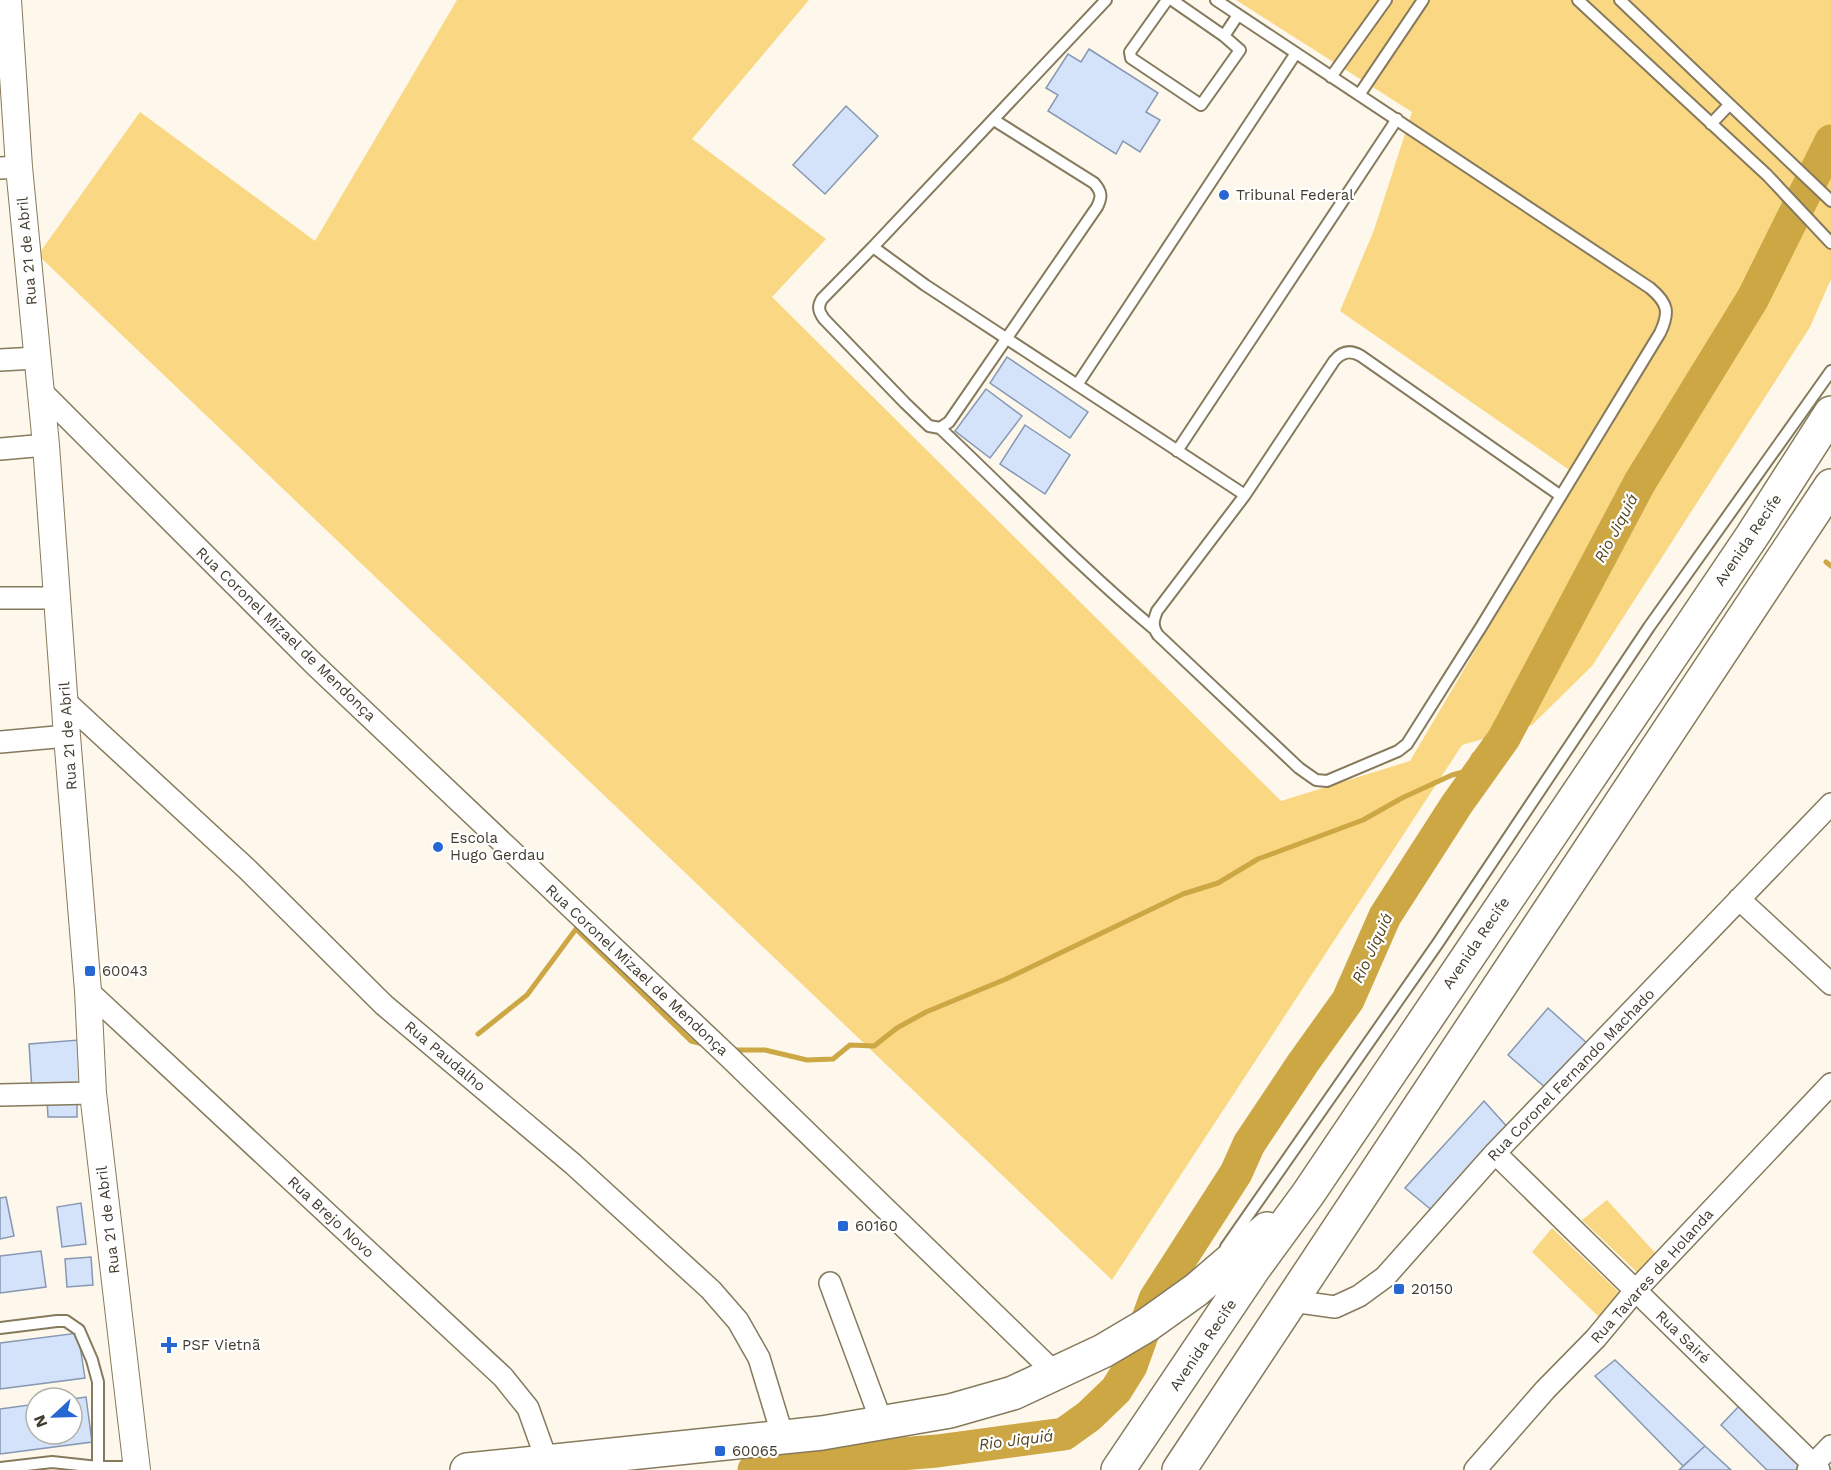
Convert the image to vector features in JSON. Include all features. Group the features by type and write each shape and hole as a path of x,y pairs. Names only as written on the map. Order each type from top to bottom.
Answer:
{"main road":[{"name":"Avenida Recife","path":"1118,1470 1254,1268 1308,1194 1752,536 1831,413"},
{"path":"1179,1470 1831,486"},
{"path":"467,1470 822,1433 950,1411 1013,1394 1103,1351 1147,1326 1196,1290 1308,1194"}],"street":[{"name":"Rua 21 de Abril","path":"5,2 9,167 46,445 88,991 93,1093 137,1469"},
{"path":"0,360 36,358"},
{"name":"Rua Coronel Mizael de Mendonça","path":"40,390 315,665 727,1055 1055,1373"},
{"path":"0,449 46,445"},
{"path":"0,597 57,598"},
{"name":"Rua Paudalho","path":"66,701 247,869 384,1005 573,1164 711,1290 738,1321 759,1358 783,1437"},
{"path":"0,742 67,736"},
{"name":"Rua Coronel Fernando Machado","path":"1292,1301 1335,1307 1359,1296 1385,1277 1496,1153 1831,804"},
{"path":"1738,899 1831,984"},
{"name":"Rua Brejo Novo","path":"88,991 503,1377 528,1408 547,1461"},
{"name":"Rua Tavares de Holanda","path":"1475,1470 1545,1390 1596,1338 1635,1291 1831,1084"},
{"path":"0,1095 93,1093"},
{"name":"Rua Sairé","path":"1496,1153 1813,1468"},
{"path":"830,1283 882,1423"},
{"path":"1813,1468 1831,1446"}],"lane":[{"path":"1106,0 819,304 820,313 824,319 905,403 929,426 940,428 1010,493 1102,585 1154,628"},
{"path":"1167,0 1130,52 1131,58 1199,105 1203,104 1240,52 1239,48 1188,5 1172,0"},
{"path":"1215,0 1641,282 1658,295 1666,308 1667,316 1660,333 1561,496 1407,744 1388,757 1327,781 1316,780 1299,768 1158,635 1153,622 1157,611 1245,495 1334,362 1342,354 1351,352 1362,356 1561,496"},
{"path":"1331,76 1386,0"},
{"path":"1359,95 1423,0"},
{"path":"1578,0 1767,175 1831,243"},
{"path":"1620,0 1828,199"},
{"path":"1224,36 1238,15"},
{"path":"1077,385 1296,53"},
{"path":"1711,124 1729,105"},
{"path":"1177,451 1397,119"},
{"path":"940,428 949,422 1007,339 1097,207 1102,195 1094,183 994,120"},
{"path":"873,248 925,285 1245,495"},
{"path":"1196,1290 1438,943 1649,627 1831,371"},
{"path":"0,1328 66,1321 79,1330 85,1341 98,1382 98,1467"},
{"path":"0,1468 52,1462 137,1469"}],"shaded area":[{"path":"457,0 809,0 692,139 826,239 772,297 1281,801 1410,761 1578,476 1340,311 1374,230 1412,112 1236,0 1831,0 1831,279 1810,327 1592,666 1532,725 1462,745 1112,1280 38,255 140,112 315,241"},
{"path":"1607,1200 1658,1256 1641,1276 1582,1220"},
{"path":"1552,1228 1624,1297 1601,1319 1532,1252"}],"building":[{"path":"1089,49 1158,93 1146,112 1160,120 1140,152 1123,141 1116,154 1048,111 1058,95 1046,88 1068,54 1081,62"},
{"path":"846,106 878,136 825,194 793,165"},
{"path":"1007,357 1088,412 1070,438 990,383"},
{"path":"986,389 1022,416 990,458 955,431"},
{"path":"1025,425 1070,455 1045,494 1000,464"},
{"path":"1548,1008 1588,1044 1547,1089 1508,1055"},
{"path":"79,1040 83,1086 32,1090 29,1044"},
{"path":"47,1099 77,1099 77,1117 48,1117"},
{"path":"1484,1101 1510,1130 1434,1212 1405,1188"},
{"path":"6,1197 14,1236 0,1239 0,1198"},
{"path":"81,1203 86,1244 62,1247 57,1207"},
{"path":"41,1251 46,1287 0,1293 0,1256"},
{"path":"91,1257 93,1285 67,1287 65,1259"},
{"path":"78,1333 85,1378 0,1389 0,1343"},
{"path":"1615,1360 1705,1446 1683,1466 1595,1376"},
{"path":"84,1397 86,1397 92,1442 84,1443"},
{"path":"1741,1404 1806,1463 1798,1470 1767,1470 1721,1425"},
{"path":"24,1406 24,1446 61,1446 0,1454 0,1409"},
{"path":"1705,1446 1731,1470 1679,1470"}],"waterway":[{"name":"Rio Jiquiá","path":"754,1470 791,1463 937,1451 1064,1434 1089,1416 1116,1390 1131,1366 1155,1299 1236,1173 1249,1144 1348,1000 1385,916 1457,804 1504,738 1640,482 1753,298 1831,141"},
{"path":"1826,562 1831,566"},
{"path":"730,1050 765,1050 807,1060 833,1059 850,1045 874,1046 897,1028 926,1012 1006,979 1183,894 1218,883 1258,859 1363,820 1402,798 1452,775 1467,771 1474,755 1504,738"},
{"path":"478,1034 527,995 576,929 691,1041 703,1044"}],"place":[{"name":"Tribunal Federal","path":"1224,195"},
{"name":"Escola Hugo Gerdau","path":"438,847"},
{"name":"60043","path":"90,971"},
{"name":"60160","path":"843,1226"},
{"name":"20150","path":"1399,1289"},
{"name":"PSF Vietnã","path":"169,1345"},
{"name":"60065","path":"720,1451"}]}
